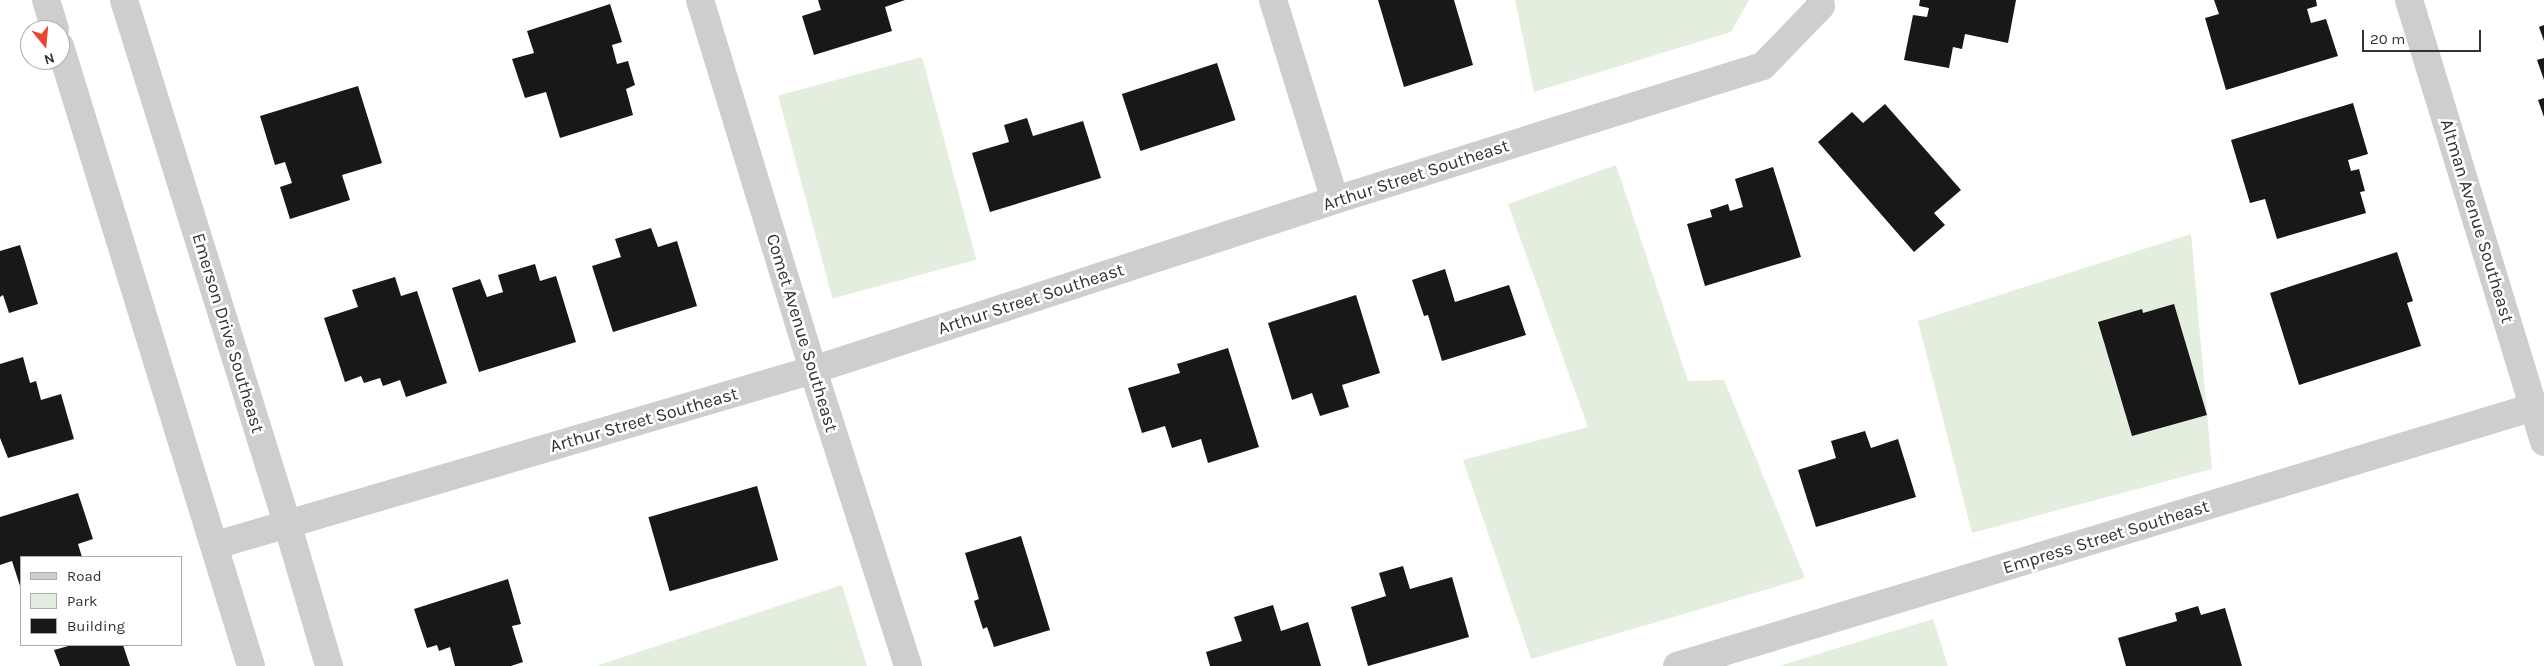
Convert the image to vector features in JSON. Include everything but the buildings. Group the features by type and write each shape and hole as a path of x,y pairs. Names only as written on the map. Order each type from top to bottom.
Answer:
{"street":[{"path":"46,0 52,20"},
{"name":"Emerson Drive Southeast","path":"124,0 287,523 329,666"},
{"name":"Comet Avenue Southeast","path":"700,0 813,370 908,666"},
{"path":"1273,0 1335,200"},
{"name":"Altman Avenue Southeast","path":"2409,0 2544,442"},
{"name":"Arthur Street Southeast","path":"216,544 813,370 1335,200 1762,66 1820,3"},
{"path":"68,70 216,544 251,666"},
{"name":"Empress Street Southeast","path":"1677,666 2534,407"}],"green space":[{"path":"1515,0 1749,0 1731,32 1534,92"},
{"path":"922,57 976,260 832,298 778,96"},
{"path":"1616,165 1688,381 1724,380 1805,578 1531,659 1463,460 1588,427 1508,204"},
{"path":"2191,234 2212,469 1972,533 1918,321"},
{"path":"842,585 867,666 596,666"},
{"path":"1933,619 1948,666 1779,666"}]}
